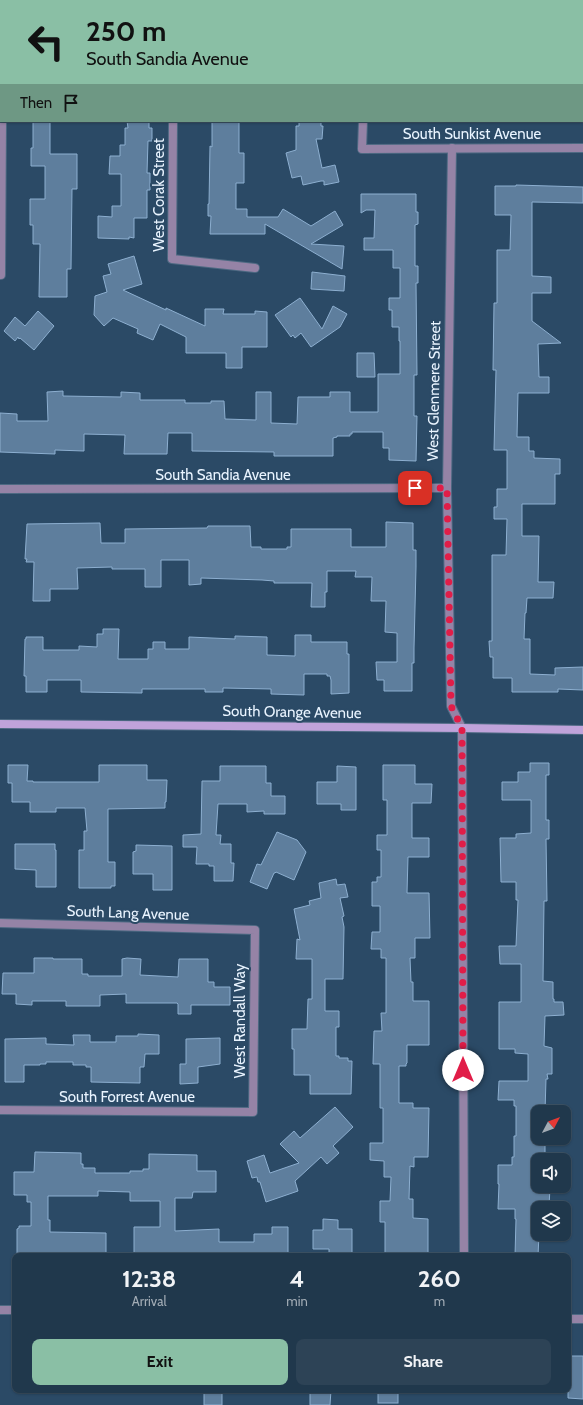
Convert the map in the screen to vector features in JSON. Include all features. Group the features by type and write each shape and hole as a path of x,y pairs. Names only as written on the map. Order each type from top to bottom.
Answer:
{"street":[{"path":"0,275 2,122"},
{"name":"West Corak Street","path":"173,122 172,259 255,268"},
{"name":"South Sunkist Avenue","path":"363,122 362,149 583,148"},
{"name":"West Glenmere Street","path":"452,148 447,488 451,706 462,728 464,1253"},
{"name":"South Sandia Avenue","path":"0,489 447,488"},
{"name":"South Orange Avenue","path":"0,724 583,730"},
{"name":"South Lang Avenue","path":"0,923 255,930"},
{"name":"West Randall Way","path":"253,1112 255,930"},
{"name":"South Forrest Avenue","path":"0,1110 253,1112"},
{"path":"0,1310 12,1310"},
{"path":"571,1319 583,1319"}],"building":[{"path":"33,122 50,122 50,154 77,154 77,189 72,189 71,269 67,269 67,297 39,297 40,244 33,244 33,225 30,225 30,199 45,199 45,166 31,166 31,148 33,148"},
{"path":"127,122 149,122 149,128 152,128 152,141 148,141 147,173 150,173 150,190 147,190 147,218 134,218 134,238 98,238 98,216 112,217 112,206 121,206 121,174 109,174 110,156 120,156 120,145 125,145 125,128 128,128"},
{"path":"212,122 239,122 239,153 244,153 244,183 236,183 236,209 247,209 247,217 278,217 283,209 311,226 335,211 343,225 311,244 344,246 342,269 265,224 265,234 210,234 211,216 208,216 208,204 210,146 212,147"},
{"path":"299,122 321,122 321,126 323,126 322,139 316,139 322,168 335,165 339,182 324,185 324,181 321,181 303,185 301,176 292,178 286,153 296,150 296,126 299,126"},
{"path":"516,185 583,187 583,203 532,202 532,276 551,277 551,293 532,293 532,321 561,343 538,344 539,377 549,377 549,393 518,393 517,437 529,437 529,451 534,451 534,458 560,459 560,474 555,474 555,504 522,504 522,536 539,536 538,582 554,582 553,598 527,598 524,639 530,639 530,674 555,675 555,668 583,667 583,690 558,689 558,692 512,692 512,678 493,678 493,657 490,657 489,641 492,641 492,555 506,555 507,519 494,519 494,507 497,507 497,489 507,489 507,450 494,450 496,370 493,370 494,303 497,303 497,250 510,250 511,215 495,215 495,186"},
{"path":"361,194 416,194 418,224 415,225 415,266 418,266 418,283 416,283 417,375 414,375 414,416 417,416 416,461 389,460 389,448 383,448 383,432 352,432 350,436 337,436 333,438 333,456 274,456 274,452 192,451 192,433 168,433 167,454 124,454 125,435 84,434 84,451 55,450 55,454 0,452 0,413 17,414 17,421 48,421 47,392 63,391 63,396 121,397 121,392 140,393 140,400 185,400 185,403 211,403 211,401 224,401 225,419 256,420 256,392 271,392 271,423 297,424 298,397 330,397 330,392 350,392 350,412 378,412 378,374 400,374 399,327 392,327 392,310 389,310 389,298 400,298 400,268 393,268 393,250 364,250 364,238 374,238 375,210 366,210 361,213"},
{"path":"134,256 142,284 123,290 205,326 205,309 224,309 223,314 255,314 255,311 267,312 267,347 242,347 242,368 226,368 226,353 186,353 186,337 160,324 153,340 137,333 138,329 113,318 104,326 94,315 95,296 107,292 103,276 111,274 108,264"},
{"path":"312,272 345,276 344,291 311,289"},
{"path":"300,298 322,329 333,306 347,314 340,327 311,347 301,333 295,338 293,335 291,337 275,315"},
{"path":"38,311 54,326 34,350 20,338 19,339 18,337 15,341 4,331 15,317 25,326"},
{"path":"357,353 374,353 375,377 357,377"},
{"path":"386,522 413,523 413,550 416,550 416,567 412,691 384,691 384,680 377,680 376,662 397,662 397,633 385,632 386,601 371,601 372,577 355,577 356,571 327,571 325,607 311,607 312,583 274,583 274,581 262,580 201,578 201,584 189,585 189,560 161,560 161,587 145,587 145,569 112,569 112,567 77,568 78,589 50,589 50,601 33,601 34,562 26,562 27,559 25,559 27,524 100,523 101,543 125,543 125,529 250,526 251,547 261,547 261,549 287,549 287,547 291,547 291,529 351,529 351,547 386,547"},
{"path":"103,629 119,629 118,659 148,659 148,649 153,649 153,642 165,642 165,649 189,649 189,637 235,639 235,636 267,637 267,655 295,656 295,635 311,635 311,642 347,642 347,654 349,654 349,693 331,694 331,680 330,676 327,676 327,674 304,674 304,695 271,694 271,689 223,688 223,692 205,692 205,689 142,689 142,693 81,692 81,680 47,680 47,692 26,692 26,676 24,676 26,637 43,637 43,650 79,650 79,646 97,647 97,634 103,634"},
{"path":"530,763 549,763 549,775 546,775 546,820 549,820 549,839 546,839 547,901 544,901 543,981 553,982 554,1002 563,1002 564,1015 545,1016 544,1046 552,1048 552,1074 547,1074 548,1079 546,1079 545,1105 531,1105 531,1145 545,1145 545,1153 531,1153 531,1193 550,1193 549,1201 531,1201 531,1241 539,1241 538,1253 515,1253 515,1209 498,1209 498,1165 512,1165 512,1157 514,1157 514,1136 516,1136 516,1106 514,1106 514,1100 498,1100 499,1081 528,1081 528,1054 515,1053 515,1049 499,1049 499,1002 521,1002 521,964 500,964 499,946 516,946 518,900 516,900 516,882 501,882 500,838 516,838 516,834 531,833 531,800 502,800 502,782 518,782 518,772 530,772"},
{"path":"8,765 28,765 27,781 99,782 99,765 147,765 147,780 167,780 165,808 108,809 108,862 115,862 115,886 111,886 111,888 79,888 79,850 84,850 84,831 87,831 85,808 56,808 56,812 30,812 30,802 12,802 12,783 8,783"},
{"path":"383,765 415,765 415,784 432,784 431,803 412,803 412,838 429,838 429,857 408,857 407,893 429,893 430,938 415,938 415,958 410,958 411,982 413,982 413,1001 429,1001 429,1045 407,1045 406,1066 399,1066 399,1103 413,1103 413,1108 429,1108 428,1157 414,1157 414,1167 410,1166 409,1199 413,1199 413,1218 428,1219 428,1253 385,1253 385,1222 380,1222 380,1201 390,1201 391,1177 384,1177 384,1161 370,1160 370,1143 383,1143 383,1108 380,1108 380,1064 373,1064 374,1031 382,1031 381,1013 386,1013 386,958 381,958 381,949 371,949 372,932 380,932 380,906 372,906 372,882 377,882 377,877 381,877 381,850 377,850 377,835 387,835 387,800 383,800"},
{"path":"220,766 266,766 266,783 271,783 271,796 285,796 285,814 264,814 264,811 247,812 247,804 218,804 216,835 221,835 220,844 231,844 231,863 234,863 233,881 214,881 214,866 209,866 209,864 196,864 197,847 183,847 183,835 201,834 202,781 220,781"},
{"path":"337,766 356,767 356,810 341,810 341,804 317,804 317,782 337,782"},
{"path":"277,832 297,840 306,852 294,880 276,872 274,873 267,889 250,882 257,864 261,865"},
{"path":"15,844 55,844 56,887 36,887 36,870 15,869"},
{"path":"136,845 172,846 172,890 153,890 153,874 133,874 133,852 136,851"},
{"path":"336,879 337,885 345,884 348,897 340,898 344,916 342,917 344,927 343,979 325,979 325,1011 339,1011 339,1027 336,1027 336,1056 339,1056 339,1058 348,1058 348,1061 352,1061 351,1094 310,1094 310,1075 294,1075 292,1029 307,1029 308,999 312,999 312,959 296,959 297,939 300,940 294,909 310,905 309,901 321,898 319,883"},
{"path":"34,958 82,959 82,974 88,974 88,976 122,976 122,959 141,959 140,975 178,977 179,959 208,959 208,982 214,982 214,987 230,987 230,1005 191,1005 191,1014 178,1014 177,1003 126,1003 126,994 100,995 100,1006 66,1006 66,1001 32,1001 32,1005 16,1004 16,994 2,994 3,973 34,973"},
{"path":"138,1034 159,1035 159,1054 145,1054 144,1067 140,1067 140,1083 91,1082 91,1067 86,1067 86,1065 73,1065 73,1062 46,1062 46,1064 40,1065 24,1065 24,1082 5,1082 5,1039 46,1038 46,1044 74,1045 73,1035 90,1035 90,1042 116,1042 116,1036 138,1036"},
{"path":"220,1038 220,1064 198,1067 198,1083 180,1084 180,1064 186,1064 186,1039"},
{"path":"335,1107 353,1127 333,1146 339,1153 327,1164 321,1157 295,1181 298,1191 266,1202 260,1182 258,1182 257,1177 252,1178 247,1161 264,1155 270,1173 299,1163 280,1144 294,1131 300,1138"},
{"path":"35,1152 81,1153 81,1164 83,1164 83,1168 95,1168 95,1173 130,1173 130,1171 143,1171 143,1169 149,1169 149,1154 197,1155 197,1171 216,1171 216,1192 193,1192 192,1198 175,1198 175,1231 219,1229 219,1242 254,1242 254,1234 272,1234 272,1227 288,1227 288,1253 134,1253 134,1227 160,1227 160,1201 130,1201 130,1192 98,1191 98,1196 48,1196 48,1220 50,1220 50,1232 106,1233 106,1253 17,1253 17,1229 19,1226 31,1226 31,1202 27,1202 27,1195 14,1195 14,1172 34,1172"},
{"path":"323,1219 338,1220 338,1229 352,1229 352,1253 329,1253 329,1249 313,1249 313,1230 323,1230"},
{"path":"571,1356 583,1356 583,1399 568,1398 568,1393 571,1393"},
{"path":"204,1393 222,1393 222,1405 204,1405"},
{"path":"310,1393 331,1393 330,1405 310,1405"},
{"path":"378,1393 398,1393 398,1403 378,1403"}],"route":[{"path":"415,488 447,488 451,706 462,728 463,1070"}]}
